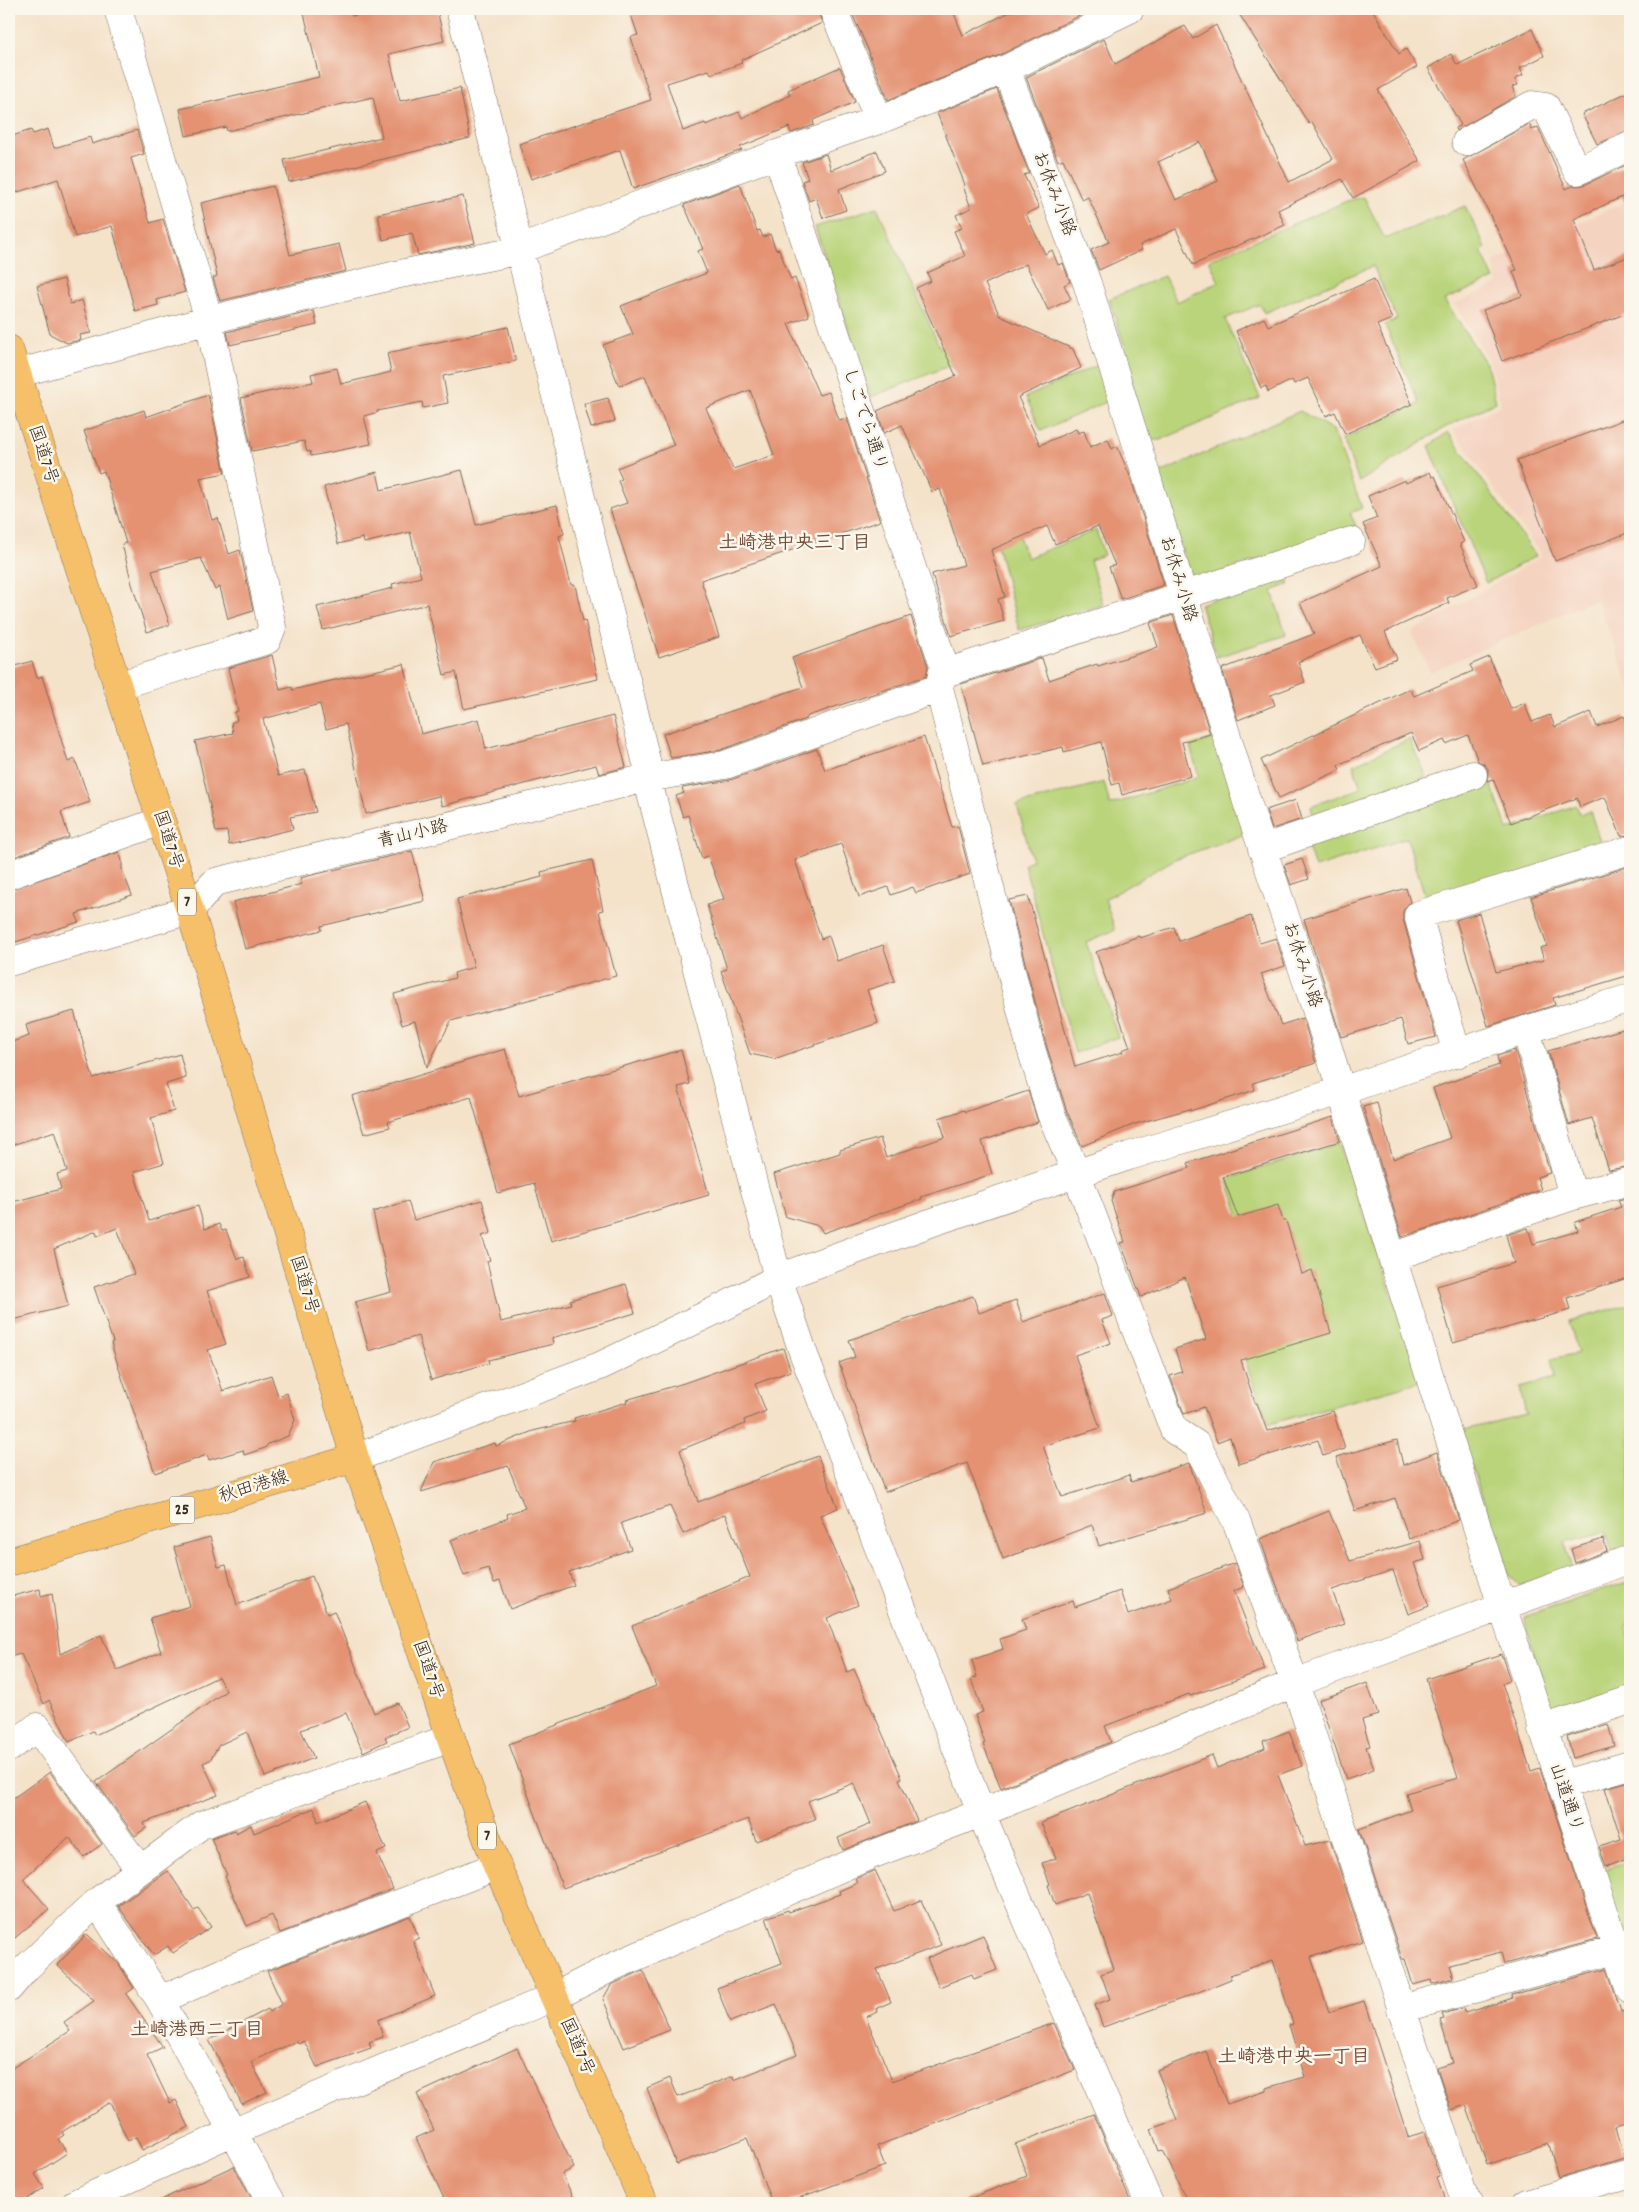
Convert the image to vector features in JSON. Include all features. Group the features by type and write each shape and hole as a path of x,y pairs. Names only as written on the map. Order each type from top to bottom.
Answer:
{"main road":[{"name":"国道7号","path":"11,366 190,910 355,1458 450,1738 498,1866 644,2203"},
{"name":"秋田港線","path":"9,1562 355,1458"}],"street":[{"path":"117,686 267,640 272,627 209,320 118,9"},
{"path":"460,9 647,769 778,1278 804,1356 981,1813 1149,2203"},
{"path":"11,366 400,274 520,249 777,154 879,120 1006,69 1130,9"},
{"path":"836,10 879,120"},
{"name":"お休み小路","path":"1006,69 1087,284 1182,595 1262,849 1319,1018 1392,1257"},
{"path":"1466,142 1532,105 1546,107 1578,171 1630,146"},
{"name":"しごでら通り","path":"777,154 944,666 941,681 1030,1045 1051,1114 1077,1175 1174,1430 1197,1445 1237,1523 1295,1683 1461,2190 1469,2203"},
{"name":"青山小路","path":"190,910 215,882 647,769 725,765 941,681 1182,595 1351,541"},
{"path":"1262,849 1473,775"},
{"path":"9,875 161,821"},
{"path":"1457,1054 1418,915 1630,850"},
{"path":"9,962 190,910"},
{"path":"355,1458 600,1366 728,1305 778,1278 930,1223 1129,1156 1341,1091 1630,998"},
{"path":"1526,1030 1573,1196"},
{"path":"1392,1257 1573,1196 1630,1181"},
{"name":"山道通り","path":"1392,1257 1542,1729 1623,1948 1630,1989"},
{"path":"76,2203 232,2132 554,1997 621,1963 871,1855 981,1813 1295,1683 1630,1559"},
{"path":"1542,1729 1630,1700"},
{"path":"9,1748 37,1726 140,1870"},
{"path":"9,1988 26,1968 97,1902 201,1825 450,1738"},
{"path":"1561,1784 1630,1765"},
{"path":"160,2000 237,1966 498,1866"},
{"path":"97,1902 160,2000 272,2203"},
{"path":"1401,2008 1623,1948"},
{"path":"1527,2203 1630,2173"}],"shaded area":[{"path":"1630,200 1630,687 1597,599 1430,672 1412,632 1542,556 1453,430 1501,405 1490,363 1455,304 1498,284 1493,262"}],"green space":[{"path":"1364,197 1385,239 1465,206 1486,248 1481,251 1494,279 1444,300 1487,365 1496,402 1444,428 1359,482 1343,439 1419,403 1385,325 1397,319 1373,266 1264,313 1260,304 1225,319 1260,398 1160,440 1144,440 1124,344 1109,299 1164,276 1177,302 1219,282 1209,260 1347,201"},
{"path":"877,207 940,348 977,333 999,346 871,397 815,227"},
{"path":"1100,364 1115,398 1041,431 1026,397"},
{"path":"1300,411 1333,430 1362,508 1350,513 1356,526 1192,582 1158,474"},
{"path":"1448,432 1536,556 1486,583 1429,446"},
{"path":"999,482 1027,558 1096,530 1104,555 1090,560 1103,605 1019,630 982,486"},
{"path":"1285,574 1290,584 1272,591 1286,635 1217,657 1200,604"},
{"path":"1218,737 1249,833 1175,859 1105,899 1115,930 1086,942 1118,1037 1075,1053 1024,863 1032,860 1017,805 1104,782 1110,805 1199,777 1190,746"},
{"path":"1409,739 1427,777 1314,820 1311,806 1361,788 1353,765"},
{"path":"1491,784 1508,830 1576,805 1580,815 1590,811 1603,850 1428,905 1407,838 1315,868 1307,844 1475,786 1478,790"},
{"path":"1339,1143 1422,1381 1269,1424 1236,1337 1210,1227 1239,1213 1227,1179"},
{"path":"1630,1304 1630,1552 1614,1557 1606,1532 1565,1543 1572,1570 1520,1586 1508,1574 1460,1431 1526,1414 1520,1388 1555,1378 1551,1359 1578,1353 1569,1321"},
{"path":"1630,1581 1630,1623 1626,1625 1630,1640 1630,1687 1551,1712 1524,1617"},
{"path":"1630,1862 1630,1936 1623,1938 1600,1871"}],"building":[{"path":"303,9 350,9 352,16 386,9 437,9 444,41 389,54 400,101 460,88 470,138 289,182 284,160 382,137 373,97 227,131 226,127 186,136 180,109 319,77"},
{"path":"629,9 818,9 822,23 741,60 742,63 711,74 709,70 667,83 683,131 705,123 706,125 739,112 742,118 790,95 788,90 840,67 855,102 813,120 814,125 791,133 789,127 740,147 742,150 633,189 620,150 531,179 519,144 651,100 631,37 638,35"},
{"path":"850,9 952,9 963,35 1016,9 1091,10 1000,55 888,100"},
{"path":"1236,9 1372,9 1399,54 1406,49 1417,67 1378,90 1420,161 1353,198 1342,179 1278,210 1285,225 1193,265 1176,229 1140,245 1142,250 1099,270 1091,250 1109,242 1088,197 1082,200 1063,159 1058,161 1026,77 1104,39 1115,64 1185,26 1193,39 1216,25 1289,182 1333,159 1312,122 1309,124","holes":["1200,142 1218,181 1176,200 1158,162"]},
{"path":"1532,29 1544,56 1520,68 1523,75 1515,79 1518,85 1512,87 1516,96 1456,131 1455,128 1461,125 1428,68 1451,54 1457,65"},
{"path":"997,89 1029,173 1024,175 1039,208 1026,214 1045,254 1052,250 1058,265 1063,263 1070,282 1064,285 1071,299 1048,310 1026,264 985,284 1000,316 1073,349 1081,368 1018,397 1040,445 1076,429 1078,433 1084,431 1090,447 1108,439 1112,449 1117,446 1130,476 1164,585 1121,599 1109,567 1115,565 1098,526 1055,544 1047,526 991,550 1005,597 998,599 1004,621 951,636 932,574 964,565 940,489 932,492 902,425 884,433 877,411 956,376 916,288 931,281 927,273 965,256 954,231 962,228 956,215 971,208 963,186 965,185 937,113"},
{"path":"1630,91 1630,131 1597,144 1582,114"},
{"path":"1529,124 1532,130 1538,127 1566,189 1584,185 1630,163 1630,213 1622,197 1574,219 1594,270 1630,256 1630,312 1502,361 1483,310 1522,296 1513,271 1517,270 1463,160"},
{"path":"48,129 54,148 90,137 92,144 137,130 144,154 131,158 150,223 163,219 185,292 157,300 158,305 135,311 112,226 75,237 58,179 12,194 9,182 9,137 31,130 33,134"},
{"path":"877,151 885,171 839,189 846,210 823,218 816,198 809,201 802,181 808,179 802,162 826,154 831,170"},
{"path":"740,184 757,231 760,230 763,237 770,234 776,250 779,249 791,280 795,278 809,316 788,324 819,395 829,392 839,420 847,418 880,521 701,580 719,637 659,657 610,509 627,503 618,481 622,479 617,468 674,445 645,376 619,386 603,345 633,334 621,306 707,273 698,251 703,249 684,205","holes":["750,390 774,455 733,469 706,408"]},
{"path":"273,186 290,255 339,244 346,271 220,301 213,278 217,276 201,203"},
{"path":"463,196 475,243 418,255 412,233 383,240 378,214"},
{"path":"64,279 70,304 82,300 91,333 80,335 81,340 67,343 50,334 37,286"},
{"path":"1374,279 1392,319 1377,325 1412,404 1345,434 1335,412 1326,416 1308,378 1294,384 1292,380 1268,392 1266,386 1261,388 1236,331 1264,318 1268,326"},
{"path":"314,311 317,325 230,345 227,332"},
{"path":"508,327 516,361 443,376 448,403 423,408 422,402 377,411 364,416 371,444 311,456 310,451 307,452 304,441 252,451 241,398 313,382 311,374 337,368 341,384 391,372 387,353"},
{"path":"208,395 225,473 200,478 212,520 218,518 229,554 240,550 253,611 228,619 220,587 215,590 201,558 152,571 170,625 147,632 122,544 126,543 104,471 99,473 84,431 144,410 146,417"},
{"path":"608,398 615,421 591,428 584,404"},
{"path":"1630,417 1630,532 1555,561 1517,460"},
{"path":"462,470 476,525 557,505 564,534 559,536 571,585 575,585 583,621 585,620 598,679 464,709 456,672 444,675 427,604 323,630 317,607 393,588 392,584 421,577 410,532 364,543 363,538 338,544 324,487 377,472 381,490"},
{"path":"1430,472 1432,477 1435,476 1464,542 1460,544 1478,585 1447,598 1449,603 1385,632 1397,659 1375,667 1360,635 1298,662 1305,682 1271,695 1275,705 1238,720 1222,669 1314,634 1300,603 1382,566 1363,524 1377,518 1368,496 1405,480 1406,483"},
{"path":"1173,615 1210,734 1182,742 1191,776 1122,795 1119,783 1112,785 1101,742 1064,752 1063,747 983,766 961,684 1042,658 1049,680 1097,664 1098,666 1141,653 1158,647 1150,623"},
{"path":"911,616 928,667 926,676 808,716 806,719 721,750 671,758 663,734 803,687 792,658"},
{"path":"272,655 280,690 292,687 292,690 404,664 421,734 479,719 486,749 613,716 626,767 599,774 596,765 442,806 439,796 366,814 346,724 326,729 320,704 263,719 278,776 305,770 316,812 290,817 293,829 229,845 227,831 216,832 195,741 233,733 231,723 237,720 235,712 238,711 228,668"},
{"path":"1489,657 1511,709 1524,703 1532,722 1550,715 1555,727 1591,712 1597,727 1624,716 1630,731 1630,835 1621,836 1605,797 1580,807 1577,798 1511,823 1493,779 1487,781 1488,769 1478,761 1468,735 1446,744 1444,740 1419,751 1411,733 1338,765 1340,770 1279,798 1261,760 1410,689 1414,696 1473,671 1470,665"},
{"path":"32,661 37,678 42,676 68,762 75,759 90,802 61,812 69,837 9,859 9,668"},
{"path":"924,737 952,827 958,826 970,874 916,893 913,887 891,895 888,887 859,897 841,844 795,860 821,939 829,936 837,961 883,945 895,981 867,990 878,1023 774,1059 750,1054 721,971 727,969 707,905 724,899 708,856 702,858 688,815 683,817 676,796 684,793 682,788 730,780 817,749 825,770"},
{"path":"1296,800 1302,819 1272,829 1266,810"},
{"path":"412,851 425,901 321,926 322,930 245,949 233,902 302,884 300,878"},
{"path":"119,852 122,870 132,895 76,914 79,922 9,944 9,890"},
{"path":"1302,859 1309,879 1291,885 1284,865"},
{"path":"592,860 603,910 599,911 616,976 451,1021 427,1067 415,1021 402,1025 394,994 455,978 454,973 474,967 457,899 542,877 541,872"},
{"path":"1630,866 1630,975 1553,998 1555,1005 1488,1026 1456,920 1479,913 1496,972 1544,960 1540,948 1547,946 1531,897"},
{"path":"1406,888 1410,902 1403,911 1403,919 1436,1037 1408,1044 1401,1019 1341,1037 1304,919"},
{"path":"1028,896 1075,1067 1123,1052 1122,1050 1130,1047 1096,952 1139,936 1140,938 1174,927 1179,941 1251,916 1260,943 1276,938 1285,966 1261,974 1281,1025 1303,1018 1316,1063 1253,1083 1255,1090 1190,1111 1190,1109 1135,1124 1082,1146 1066,1109 1045,1041 1009,900"},
{"path":"74,1011 93,1078 180,1054 186,1078 166,1084 174,1111 151,1118 164,1163 134,1172 149,1221 198,1206 205,1229 219,1224 222,1231 226,1230 237,1259 244,1257 250,1277 207,1291 226,1344 208,1350 223,1391 271,1375 278,1396 287,1393 295,1420 288,1436 268,1444 265,1448 244,1455 243,1450 209,1460 207,1455 155,1473 123,1381 111,1343 113,1342 94,1287 134,1274 117,1228 97,1236 96,1231 54,1249 68,1306 9,1321 9,1203 61,1189 57,1174 67,1171 55,1131 9,1146 9,1043 29,1036 26,1025"},
{"path":"1630,1027 1630,1166 1609,1170 1592,1118 1569,1125 1548,1051"},
{"path":"505,1049 519,1096 681,1050 690,1084 678,1087 709,1195 551,1241 534,1183 498,1193 471,1097 388,1122 390,1127 364,1134 352,1096"},
{"path":"1515,1050 1550,1173 1537,1177 1541,1190 1402,1237 1363,1107 1377,1103 1393,1159 1450,1138 1433,1088 1499,1065 1497,1056"},
{"path":"1028,1091 1038,1122 982,1141 992,1174 921,1197 922,1199 823,1233 819,1226 786,1217 774,1174 840,1153 840,1150 880,1138 886,1158 945,1137 939,1118 964,1110 965,1112"},
{"path":"1333,1117 1340,1141 1223,1177 1238,1217 1278,1205 1283,1221 1286,1221 1302,1274 1312,1270 1331,1333 1241,1360 1255,1403 1257,1403 1267,1431 1333,1411 1345,1449 1323,1456 1318,1440 1239,1464 1230,1437 1217,1442 1204,1407 1184,1414 1170,1376 1182,1372 1175,1349 1206,1339 1185,1277 1141,1297 1121,1243 1125,1242 1111,1201 1114,1192 1190,1168 1188,1163"},
{"path":"1630,1197 1630,1277 1567,1298 1570,1310 1453,1343 1437,1286 1514,1263 1506,1235 1528,1228 1533,1244 1578,1231 1575,1222 1621,1207 1618,1200"},
{"path":"482,1200 491,1233 482,1236 490,1260 487,1261 501,1322 571,1304 570,1300 626,1284 635,1313 552,1338 553,1344 488,1360 489,1363 431,1380 418,1336 369,1351 355,1302 391,1292 373,1212 408,1201 414,1220"},
{"path":"1105,1293 1113,1316 1102,1320 1111,1343 1075,1355 1100,1428 1043,1446 1062,1497 1129,1475 1131,1482 1189,1463 1207,1513 1099,1546 1092,1525 1003,1559 967,1463 885,1492 839,1363 855,1357 849,1340 973,1296 979,1313 1016,1300 1023,1322"},
{"path":"783,1348 791,1371 755,1384 766,1411 744,1420 745,1424 680,1450 698,1502 818,1456 838,1508 820,1515 858,1605 827,1618 847,1672 854,1669 902,1778 899,1779 917,1821 843,1850 838,1838 871,1824 854,1783 808,1801 815,1819 756,1841 748,1819 563,1888 509,1744 656,1686 632,1626 750,1577 725,1514 683,1534 670,1506 621,1523 631,1549 569,1572 574,1585 510,1609 500,1581 494,1583 488,1568 464,1576 451,1540 508,1518 507,1514 525,1508 508,1466 421,1492 434,1462 495,1443 496,1446 533,1431 575,1421 574,1418 684,1383"},
{"path":"1397,1440 1403,1465 1437,1452 1459,1520 1409,1539 1395,1498 1355,1511 1336,1457"},
{"path":"1329,1511 1350,1561 1420,1541 1425,1560 1414,1563 1429,1606 1408,1614 1393,1570 1332,1590 1344,1624 1297,1641 1260,1539"},
{"path":"210,1537 218,1567 226,1565 237,1605 312,1576 327,1614 334,1611 374,1713 398,1703 408,1727 385,1737 387,1741 363,1752 346,1713 301,1730 314,1758 265,1777 247,1732 219,1745 210,1760 203,1763 218,1795 144,1823 146,1828 135,1836 96,1782 226,1691 218,1677 95,1735 93,1731 69,1742 49,1700 44,1704 21,1654 9,1657 9,1597 40,1589 41,1596 52,1593 60,1654 101,1635 117,1670 161,1652 150,1618 190,1606 174,1547"},
{"path":"1603,1539 1607,1551 1575,1563 1571,1549"},
{"path":"1235,1563 1244,1587 1234,1591 1265,1670 1190,1696 1189,1694 1105,1726 1111,1742 1001,1788 983,1744 985,1743 975,1715 983,1712 971,1679 977,1677 972,1660 1003,1649 1000,1639 1026,1630 1022,1619 1073,1601 1075,1607 1120,1591 1128,1615 1172,1599 1168,1588"},
{"path":"1501,1654 1510,1680 1502,1683 1531,1771 1540,1768 1597,1939 1504,1964 1501,1952 1450,1965 1454,1978 1432,1984 1431,1980 1413,1985 1405,1959 1402,1959 1359,1829 1411,1810 1406,1793 1458,1778 1426,1679"},
{"path":"1367,1683 1378,1715 1362,1720 1370,1746 1366,1747 1374,1769 1346,1779 1319,1700"},
{"path":"1608,1724 1614,1746 1573,1758 1567,1737"},
{"path":"1289,1731 1302,1766 1278,1775 1305,1846 1330,1840 1363,1941 1311,1957 1329,2012 1364,2001 1408,2137 1424,2132 1440,2177 1437,2178 1446,2203 1188,2203 1163,2150 1159,2151 1151,2129 1177,2120 1157,2070 1206,2051 1227,2104 1266,2091 1266,2088 1305,2077 1289,2025 1293,2024 1273,1960 1230,1975 1231,1979 1181,1999 1103,2027 1095,2005 1110,1999 1101,1974 1114,1969 1087,1893 1055,1905 1048,1885 1050,1884 1042,1863 1056,1858 1041,1823 1212,1755 1217,1768 1265,1748 1263,1741"},
{"path":"50,1772 102,1844 84,1857 69,1837 23,1879 49,1909 9,1943 9,1801"},
{"path":"1630,1781 1630,1858 1606,1867 1599,1846 1621,1839 1605,1788"},
{"path":"365,1802 386,1849 377,1853 393,1889 280,1933 272,1915 247,1926 211,1838 235,1830 236,1833 251,1825 254,1833 314,1808 318,1822"},
{"path":"875,1870 894,1911 921,1900 941,1945 877,1969 891,2002 877,2008 878,2012 866,2017 892,2081 1054,2023 1075,2070 877,2146 885,2166 785,2203 772,2203 747,2138 676,2164 647,2088 670,2078 678,2097 733,2076 734,2080 797,2055 776,2004 730,2022 717,1988 782,1963 766,1918 840,1894 839,1891 857,1883 855,1879"},
{"path":"168,1871 194,1910 198,1908 211,1927 173,1953 168,1946 154,1955 118,1906"},
{"path":"410,1916 419,1938 413,1941 435,1996 378,2020 383,2037 369,2042 371,2048 317,2067 304,2041 298,2044 297,2041 251,2062 267,2092 242,2104 209,2040 268,2009 270,2012 282,2004 267,1971"},
{"path":"87,1934 118,1963 134,1988 126,1994 163,2047 147,2055 170,2103 176,2100 189,2127 142,2150 136,2137 128,2141 110,2102 62,2132 64,2135 58,2139 67,2153 35,2174 44,2188 21,2203 9,2203 9,2070 70,2031 64,2022 94,2001 57,1965"},
{"path":"983,1935 997,1970 974,1979 972,1974 939,1987 927,1958"},
{"path":"1607,1969 1621,2011 1630,2008 1630,2121 1616,2125 1624,2158 1558,2178 1549,2144 1487,2165 1466,2105 1451,2110 1437,2068 1453,2063 1440,2020 1444,2019 1442,2014 1464,2008 1465,2013 1513,1998 1512,1995"},
{"path":"643,1970 670,2030 624,2048 603,1999 611,1985"},
{"path":"517,2048 574,2168 562,2174 576,2203 446,2203 416,2138 434,2130 417,2094"},
{"path":"1094,2114 1131,2203 961,2202 1027,2176 1015,2144"},
{"path":"234,2166 251,2198 240,2203 154,2203"}],"district":[{"name":"土崎港中央三丁目","path":"795,544"},
{"name":"土崎港西二丁目","path":"197,2031"},
{"name":"土崎港中央一丁目","path":"1294,2058"}]}
